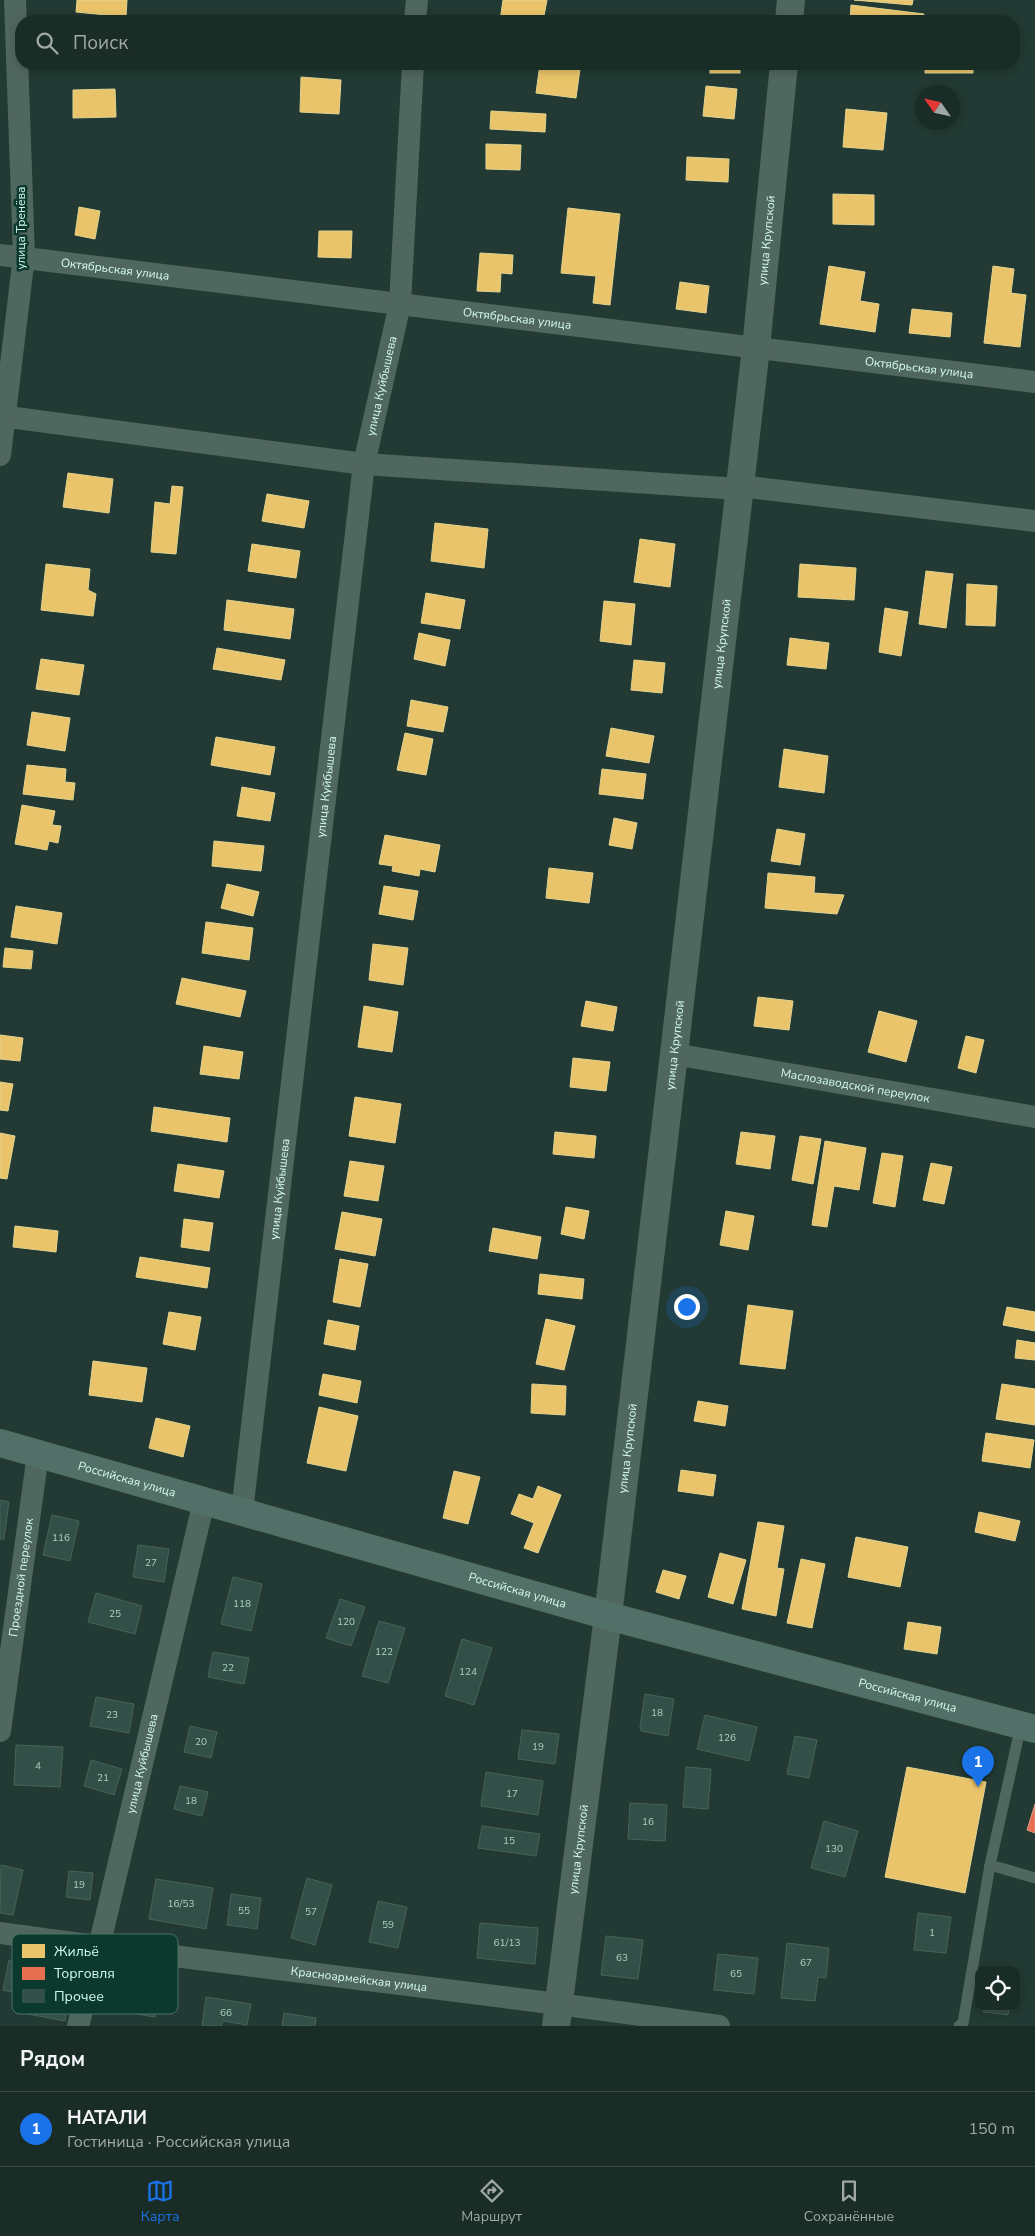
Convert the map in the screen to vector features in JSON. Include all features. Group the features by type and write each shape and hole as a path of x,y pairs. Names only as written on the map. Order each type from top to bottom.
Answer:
{"main road":[{"name":"Российская улица","path":"0,1443 608,1616 1028,1727"}],"street":[{"name":"улица Тренёва","path":"15,0 16,15"},
{"path":"416,15 417,0"},
{"path":"790,15 791,0"},
{"name":"улица Тренёва","path":"0,456 2,416 24,256 17,70"},
{"name":"улица Куйбышева","path":"242,1512 364,464 400,304 413,70"},
{"name":"улица Крупской","path":"557,2014 608,1616 674,1054 756,348 783,70"},
{"name":"Октябрьская улица","path":"0,255 24,256 1035,382"},
{"path":"2,416 364,464 739,488 1035,520"},
{"name":"Маслозаводской переулок","path":"674,1054 1035,1117"},
{"name":"Проездной переулок","path":"0,1731 38,1454"},
{"name":"улица Куйбышева","path":"102,1934 204,1501"},
{"name":"Красноармейская улица","path":"178,1959 557,2014 719,2026"}],"lane":[{"path":"962,2025 990,1865 1028,1727"},
{"path":"990,1865 1035,1878"}],"building: Жильё":[{"path":"77,0 127,0 126,15 76,12"},
{"path":"503,0 547,0 544,15 501,15"},
{"path":"854,0 913,0 912,5"},
{"path":"851,5 924,14 924,15 850,15"},
{"path":"539,70 580,70 576,98 536,93"},
{"path":"710,70 740,70 740,73 710,73"},
{"path":"925,70 973,70 973,73 925,73"},
{"path":"301,77 341,80 339,114 300,112"},
{"path":"706,86 737,89 734,119 703,116"},
{"path":"115,89 116,117 73,118 73,90"},
{"path":"846,109 887,113 883,150 843,147"},
{"path":"491,111 546,114 545,132 490,129"},
{"path":"486,144 521,145 520,170 486,169"},
{"path":"687,157 729,159 728,182 686,180"},
{"path":"833,194 874,195 874,225 833,224"},
{"path":"79,207 100,211 95,239 75,235"},
{"path":"568,208 620,214 610,305 593,303 596,276 561,273"},
{"path":"319,231 352,231 351,258 318,257"},
{"path":"480,253 513,255 512,274 501,273 500,292 477,291"},
{"path":"829,266 865,272 860,301 879,304 875,332 820,324"},
{"path":"993,266 1014,269 1011,293 1026,295 1020,347 984,343"},
{"path":"680,282 709,286 706,313 676,309"},
{"path":"912,309 952,313 950,337 909,333"},
{"path":"68,473 113,479 109,513 63,507"},
{"path":"172,486 183,487 176,554 151,552 155,502 170,504"},
{"path":"267,494 309,501 304,528 262,521"},
{"path":"435,523 488,529 484,568 431,561"},
{"path":"640,539 675,544 670,587 634,582"},
{"path":"252,544 300,551 296,578 248,571"},
{"path":"46,564 90,569 88,590 96,594 93,616 41,610"},
{"path":"800,564 856,568 854,600 798,597"},
{"path":"926,571 953,574 946,628 919,624"},
{"path":"967,584 997,586 995,626 966,625"},
{"path":"426,593 465,600 460,629 421,623"},
{"path":"227,600 294,609 290,639 224,630"},
{"path":"604,601 635,604 631,645 600,641"},
{"path":"885,608 908,612 901,656 879,652"},
{"path":"419,633 450,640 445,666 414,659"},
{"path":"790,638 829,643 826,669 787,665"},
{"path":"217,648 285,660 281,680 213,669"},
{"path":"41,659 84,665 79,695 36,689"},
{"path":"634,660 665,663 662,693 631,690"},
{"path":"411,700 448,707 443,732 407,726"},
{"path":"32,712 70,718 65,751 27,745"},
{"path":"611,728 654,736 649,763 606,756"},
{"path":"405,733 433,739 426,775 397,770"},
{"path":"216,737 275,747 270,775 211,765"},
{"path":"784,749 828,756 824,793 779,787"},
{"path":"27,765 66,769 65,782 75,783 73,800 23,794"},
{"path":"602,769 646,774 643,799 599,794"},
{"path":"242,787 275,793 270,821 237,816"},
{"path":"22,805 55,811 52,825 61,826 58,843 49,841 47,850 15,844"},
{"path":"614,818 637,823 632,849 609,845"},
{"path":"777,829 805,834 800,865 771,861"},
{"path":"385,835 440,845 435,872 420,869 419,876 392,871 393,866 379,864"},
{"path":"214,841 264,846 261,871 212,866"},
{"path":"549,868 593,873 589,903 546,898"},
{"path":"768,873 815,877 814,893 844,895 837,914 765,908"},
{"path":"227,884 259,892 253,916 221,908"},
{"path":"384,886 418,891 413,920 379,914"},
{"path":"16,906 62,913 57,944 11,937"},
{"path":"206,922 253,928 249,960 202,953"},
{"path":"373,944 408,948 403,985 369,980"},
{"path":"5,948 33,951 31,969 3,967"},
{"path":"182,978 246,991 240,1017 176,1004"},
{"path":"758,997 793,1001 789,1030 754,1026"},
{"path":"586,1001 617,1007 613,1031 581,1026"},
{"path":"364,1006 398,1012 392,1052 358,1047"},
{"path":"879,1011 917,1021 906,1062 868,1052"},
{"path":"0,1035 23,1038 20,1061 0,1059"},
{"path":"966,1036 984,1040 976,1073 958,1068"},
{"path":"204,1046 243,1052 239,1079 200,1074"},
{"path":"573,1058 610,1062 606,1091 570,1087"},
{"path":"0,1082 13,1084 8,1111 0,1110"},
{"path":"355,1097 401,1104 395,1143 349,1136"},
{"path":"154,1107 230,1118 227,1142 151,1131"},
{"path":"555,1132 596,1136 594,1158 553,1154"},
{"path":"741,1132 775,1136 770,1169 736,1164"},
{"path":"0,1133 15,1136 7,1179 0,1178"},
{"path":"800,1136 821,1139 813,1184 792,1180"},
{"path":"825,1141 866,1148 859,1190 834,1186 827,1227 812,1225"},
{"path":"882,1153 903,1156 895,1207 873,1203"},
{"path":"350,1161 384,1166 378,1201 344,1196"},
{"path":"931,1163 952,1167 944,1204 923,1200"},
{"path":"178,1164 224,1171 219,1198 174,1191"},
{"path":"566,1207 589,1211 584,1239 561,1234"},
{"path":"726,1211 754,1216 748,1250 720,1245"},
{"path":"342,1212 382,1219 375,1256 335,1249"},
{"path":"184,1219 213,1223 209,1251 181,1247"},
{"path":"15,1226 58,1231 56,1252 13,1247"},
{"path":"493,1228 541,1237 537,1259 489,1251"},
{"path":"140,1257 210,1268 207,1288 136,1277"},
{"path":"340,1259 368,1264 360,1307 333,1302"},
{"path":"540,1274 584,1279 582,1299 538,1294"},
{"path":"748,1305 793,1311 785,1369 740,1364"},
{"path":"1007,1307 1035,1312 1035,1331 1003,1325"},
{"path":"169,1312 201,1317 195,1350 163,1344"},
{"path":"546,1319 575,1326 564,1370 536,1364"},
{"path":"328,1320 359,1326 355,1350 324,1344"},
{"path":"1017,1340 1035,1343 1035,1360 1015,1358"},
{"path":"93,1361 147,1368 142,1402 89,1395"},
{"path":"323,1374 361,1381 357,1403 319,1395"},
{"path":"532,1384 566,1386 565,1415 531,1413"},
{"path":"1002,1384 1035,1389 1035,1425 996,1419"},
{"path":"698,1401 728,1406 725,1426 694,1421"},
{"path":"319,1407 358,1416 346,1471 307,1463"},
{"path":"156,1418 190,1426 183,1457 149,1448"},
{"path":"986,1433 1034,1440 1030,1468 982,1461"},
{"path":"681,1470 716,1475 713,1496 678,1491"},
{"path":"454,1471 480,1477 468,1524 443,1518"},
{"path":"538,1486 561,1495 538,1553 524,1548 534,1523 511,1514 519,1494 533,1499"},
{"path":"979,1512 1020,1521 1015,1541 975,1532"},
{"path":"758,1522 784,1526 777,1568 784,1569 776,1616 742,1609"},
{"path":"856,1537 908,1547 900,1587 848,1577"},
{"path":"720,1553 746,1560 733,1604 708,1597"},
{"path":"801,1559 825,1564 812,1628 787,1623"},
{"path":"663,1570 686,1576 679,1599 656,1592"},
{"path":"908,1622 941,1627 937,1654 904,1649"},
{"path":"907,1767 986,1782 965,1893 885,1877"}],"building: Торговля":[{"path":"1035,1804 1035,1833 1027,1830"}],"building: Прочее":[{"path":"0,1500 9,1502 4,1539 0,1539"},
{"path":"52,1515 79,1521 70,1561 43,1555"},
{"path":"138,1545 169,1549 164,1582 133,1577"},
{"path":"233,1577 262,1584 251,1631 221,1624"},
{"path":"96,1593 142,1606 135,1634 88,1622"},
{"path":"340,1599 365,1607 351,1646 326,1638"},
{"path":"379,1621 405,1628 388,1683 362,1676"},
{"path":"462,1639 492,1648 474,1705 445,1696"},
{"path":"213,1652 249,1658 244,1684 208,1677"},
{"path":"645,1694 674,1699 668,1736 641,1731"},
{"path":"96,1697 134,1704 129,1733 90,1726"},
{"path":"705,1715 757,1727 749,1761 697,1749"},
{"path":"190,1726 217,1732 211,1758 184,1752"},
{"path":"522,1730 559,1734 555,1764 518,1759"},
{"path":"795,1736 817,1740 809,1778 787,1774"},
{"path":"16,1745 63,1747 60,1787 14,1785"},
{"path":"91,1760 122,1769 114,1795 84,1786"},
{"path":"686,1767 711,1769 708,1809 683,1807"},
{"path":"486,1772 543,1781 538,1815 481,1806"},
{"path":"180,1786 208,1792 202,1816 174,1809"},
{"path":"630,1803 667,1805 665,1841 628,1839"},
{"path":"824,1821 858,1831 845,1877 811,1868"},
{"path":"482,1826 540,1834 536,1856 478,1848"},
{"path":"1,1865 23,1870 13,1915 0,1913"},
{"path":"69,1871 93,1873 90,1900 66,1897"},
{"path":"307,1878 332,1885 315,1945 291,1938"},
{"path":"156,1879 213,1888 206,1929 149,1919"},
{"path":"231,1894 261,1898 257,1929 227,1925"},
{"path":"378,1901 407,1907 398,1948 369,1942"},
{"path":"918,1913 951,1917 946,1953 914,1950"},
{"path":"480,1923 538,1928 535,1964 477,1958"},
{"path":"606,1936 643,1940 638,1979 601,1975"},
{"path":"787,1943 829,1948 826,1978 818,1977 815,2001 781,1998"},
{"path":"718,1954 758,1958 754,1994 714,1990"},
{"path":"9,1960 12,1961 12,1992 3,1990"},
{"path":"206,1997 251,2004 247,2025 223,2021 221,2026 202,2026"},
{"path":"983,2011 1008,2011 1008,2015"},
{"path":"284,2013 316,2018 315,2026 282,2026"},
{"path":"28,2014 66,2014 65,2021"},
{"path":"136,2014 155,2014 155,2017"}],"place":[{"name":"НАТАЛИ","path":"978,1787"}]}
